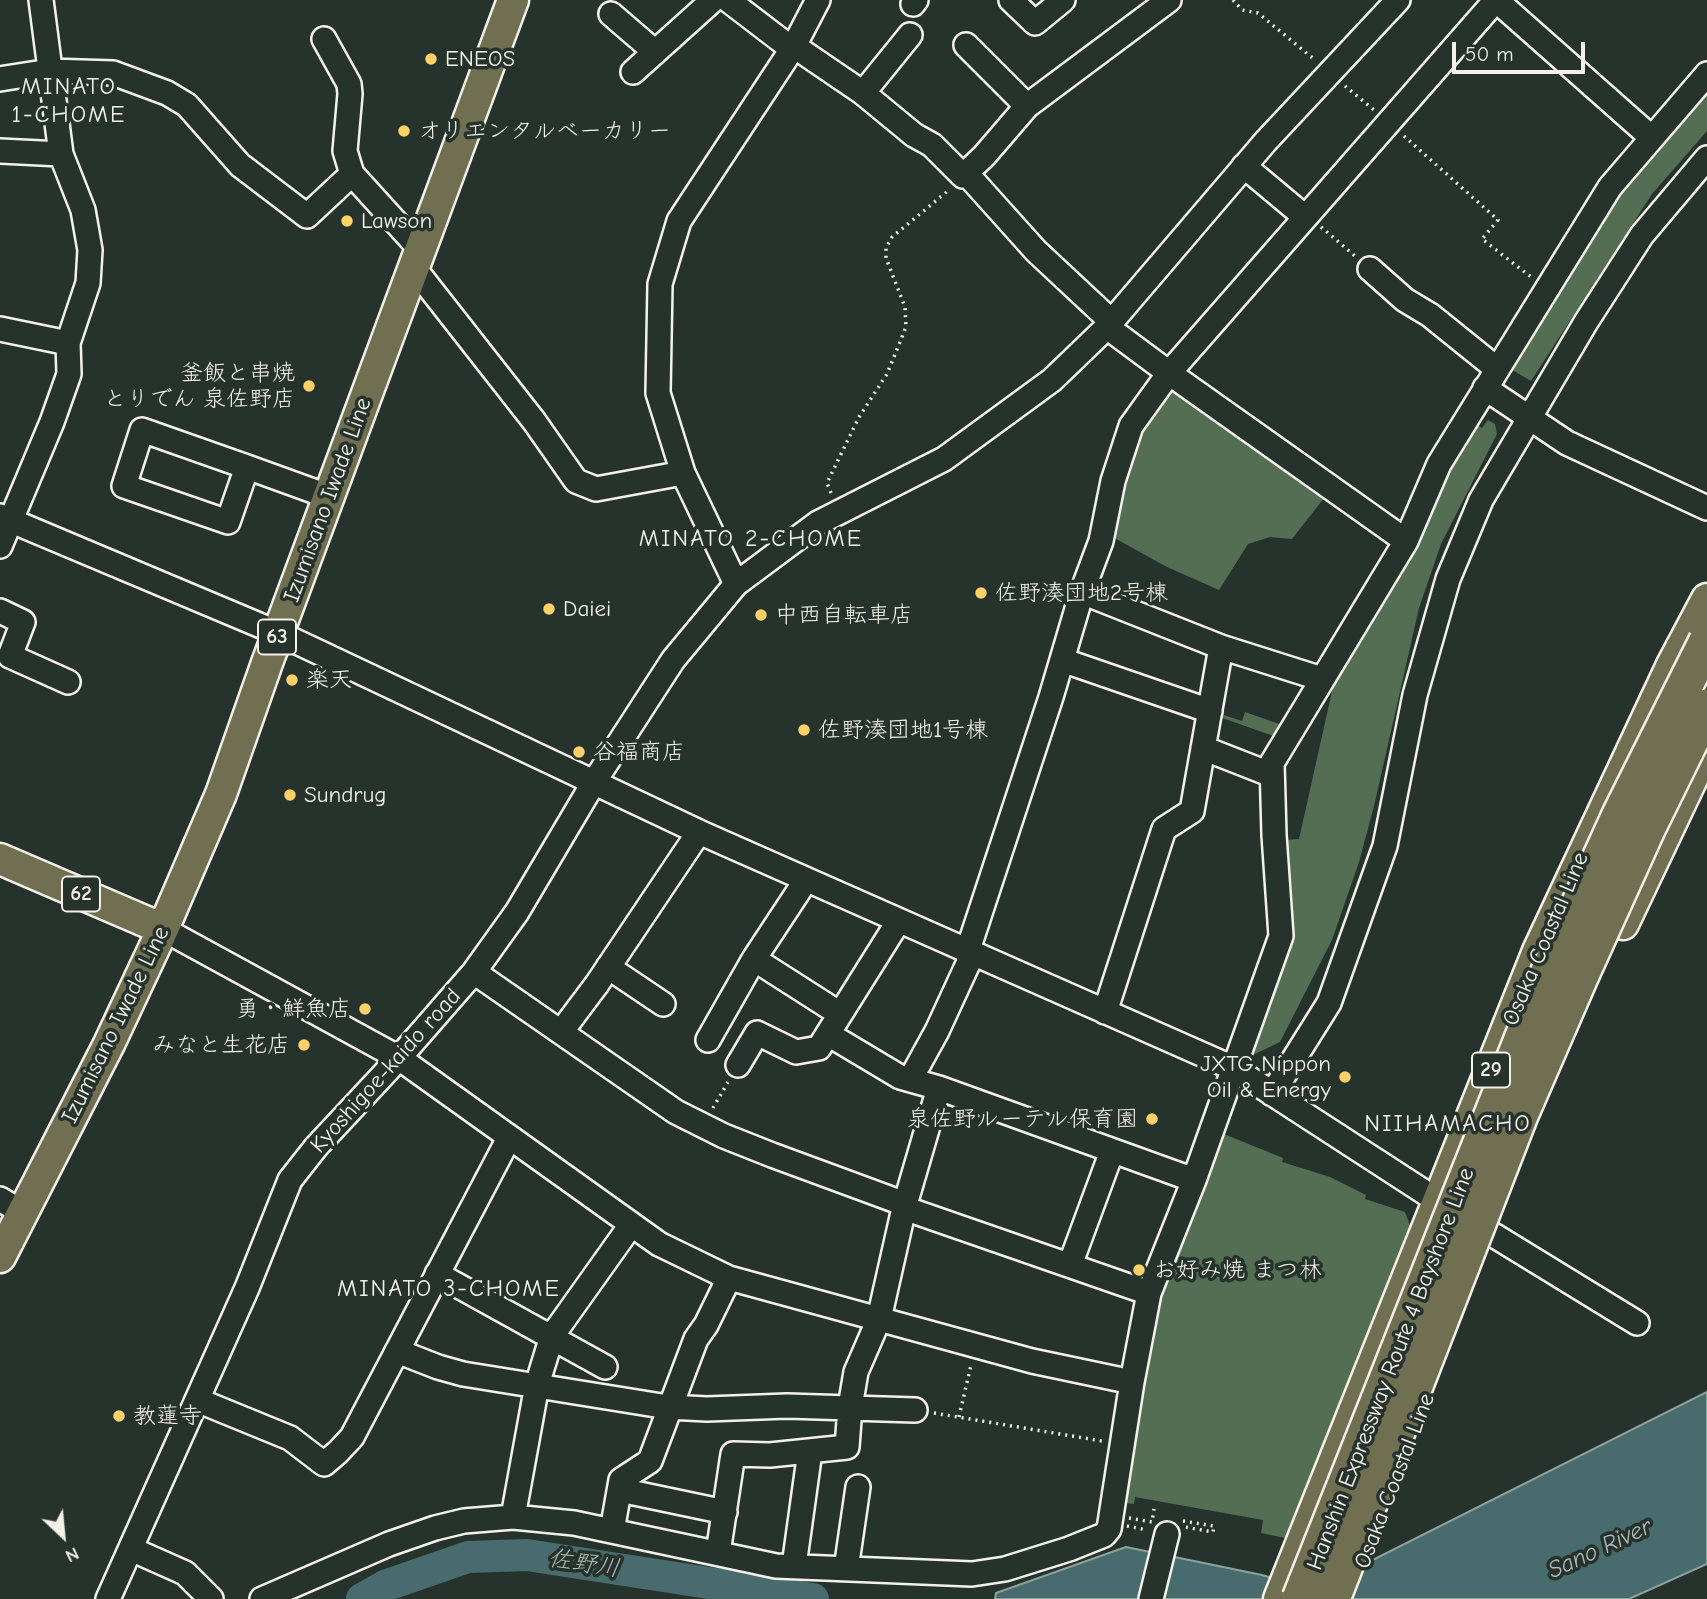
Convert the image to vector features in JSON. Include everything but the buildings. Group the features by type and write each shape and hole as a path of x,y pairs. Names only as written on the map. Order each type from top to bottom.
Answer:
{"highway":[{"name":"Hanshin Expressway Route 4 Bayshore Line","path":"1300,1599 1552,964 1620,815 1707,641"},
{"name":"Hanshin Expressway Route 4 Bayshore Line","path":"1332,1599 1520,1115 1647,829 1707,707"}],"main road":[{"name":"Izumisano Iwade Line","path":"0,1258 12,1206 109,1044 163,929 221,794 513,0"},
{"name":"Osaka Coastal Line","path":"1279,1599 1538,951 1661,689 1707,599"},
{"name":"Osaka Coastal Line","path":"1350,1599 1537,1119 1663,835 1707,747"},
{"name":"62","path":"0,859 163,929"}],"street":[{"path":"0,546 2,517 52,422 69,374 68,343 88,283 90,250 83,210 61,154 41,0"},
{"path":"633,72 713,0"},
{"path":"728,0 793,48 863,93 914,135 932,145 1110,325 1169,373 1406,541"},
{"path":"736,584 683,473 658,393 660,284 679,220 793,48 818,0"},
{"path":"1011,0 1035,23 1063,0"},
{"path":"964,175 1027,106 1170,0"},
{"name":"Kyoshigoe-kaido road","path":"108,1599 247,1288 290,1180 316,1147 474,972 516,912 594,782 673,660 736,584 818,523 944,458 1052,380 1110,325 1244,166 1398,0"},
{"path":"910,1080 937,1031 970,954 1082,593 1101,541 1113,481 1131,426 1169,373 1496,0 1652,138"},
{"path":"611,14 655,52"},
{"path":"863,93 910,35"},
{"path":"324,39 349,84 345,152 352,174 417,259 576,481 596,489 683,473"},
{"path":"966,45 1027,106"},
{"path":"0,79 50,71 113,73 167,93 187,105 240,165 307,216 352,174"},
{"path":"262,1599 389,1544 435,1528 464,1521 513,1517 574,1523 776,1566 972,1574 1005,1569 1104,1535 1109,1529 1121,1445 1149,1293 1194,1180 1281,936 1272,763 1406,541 1439,464 1610,187 1707,74"},
{"path":"0,151 61,154"},
{"path":"1272,1094 1329,1003 1385,846 1415,695 1448,579 1480,499 1586,322 1642,235 1707,158"},
{"path":"1244,166 1307,216"},
{"path":"1370,270 1405,300 1430,315 1529,418 1567,443 1707,508"},
{"path":"0,329 68,343"},
{"path":"247,467 228,522 124,486 142,430 247,467 330,497"},
{"path":"2,517 278,633 698,832 1233,1068 1437,1201 1637,1323"},
{"path":"1082,593 1221,647 1322,679"},
{"path":"0,611 23,622 10,656 68,682"},
{"path":"1105,1012 1164,829 1192,811 1221,647"},
{"path":"1062,660 1210,711"},
{"path":"1203,748 1272,775"},
{"path":"561,1032 698,832"},
{"path":"708,1040 754,959 806,880"},
{"path":"738,1065 757,1033 796,1052 819,1048 898,922"},
{"path":"163,929 399,1058 659,1244 729,1278 1032,1361 1132,1382"},
{"path":"754,959 840,1014"},
{"path":"608,967 663,1004"},
{"path":"474,972 676,1112 702,1125 796,1165 905,1206 1149,1293"},
{"path":"828,1034 900,1077 939,1088 1194,1180"},
{"path":"718,1553 733,1454 770,1455 848,1447 850,1407 856,1372 879,1319 905,1206 939,1088"},
{"path":"197,1400 290,1438 324,1464 352,1437 509,1138"},
{"path":"1070,1265 1112,1151"},
{"path":"513,1517 537,1385 552,1336 631,1225"},
{"path":"437,1274 605,1367"},
{"path":"612,1531 621,1480 650,1461 668,1407 696,1339 706,1325 729,1278"},
{"path":"397,1351 463,1374 668,1407 707,1409 786,1406 915,1410"},
{"path":"794,1566 810,1451"},
{"path":"846,1569 858,1487"},
{"path":"620,1490 725,1512"},
{"path":"1151,1599 1170,1524"},
{"path":"131,1549 185,1573 211,1599"}],"path":[{"path":"840,512 827,483 859,416 887,374 906,327 905,307 886,258 886,248 892,237 964,175"},
{"path":"1307,216 1370,270"},
{"path":"702,1125 738,1065"},
{"path":"959,1417 975,1345"},
{"path":"915,1410 1121,1445"},
{"path":"1140,1520 1152,1522 1154,1509"},
{"path":"1153,1515 1170,1524"},
{"path":"1118,1524 1170,1524 1214,1526 1213,1532 1172,1525 1170,1534 1170,1524"}],"green space":[{"path":"1707,92 1707,131 1652,194 1531,381 1509,368 1621,191"},
{"path":"1165,391 1175,391 1324,498 1292,539 1270,537 1248,544 1219,590 1167,567 1109,535 1135,437"},
{"path":"1488,420 1495,424 1497,434 1441,544 1419,608 1374,806 1359,862 1332,940 1280,1042 1253,1055 1246,1053 1286,938 1283,840 1299,839 1335,678 1423,533 1444,474 1473,422 1482,428"},
{"path":"1214,712 1242,721 1245,712 1285,726 1279,738 1214,715"},
{"path":"1219,1132 1283,1158 1282,1162 1330,1177 1366,1195 1365,1199 1405,1212 1413,1233 1295,1540 1261,1533 1263,1520 1135,1497 1134,1504 1125,1503 1151,1310"}],"water":[{"name":"Sano River","path":"1707,1392 1707,1564 1629,1599 995,1599 996,1593 1126,1547 1262,1575 1313,1590"}],"waterway":[{"name":"佐野川","path":"362,1599 387,1585 468,1557 527,1555 813,1599"}],"place":[{"name":"ENEOS","path":"431,59"},
{"name":"オリエンタルベーカリー","path":"404,131"},
{"name":"Lawson","path":"347,221"},
{"name":"釜飯と串焼 とりでん 泉佐野店","path":"309,386"},
{"name":"佐野湊団地2号棟","path":"981,593"},
{"name":"Daiei","path":"549,609"},
{"name":"中西自転車店","path":"761,615"},
{"name":"楽天","path":"292,680"},
{"name":"佐野湊団地1号棟","path":"804,730"},
{"name":"谷福商店","path":"579,752"},
{"name":"Sundrug","path":"290,795"},
{"name":"勇・鮮魚店","path":"365,1009"},
{"name":"みなと生花店","path":"304,1045"},
{"name":"JXTG Nippon Oil & Energy","path":"1345,1077"},
{"name":"泉佐野ルーテル保育園","path":"1152,1119"},
{"name":"お好み焼 まつ林","path":"1139,1270"},
{"name":"教蓮寺","path":"119,1416"}],"district":[{"name":"MINATO 1-CHOME","path":"69,101"},
{"name":"MINATO 2-CHOME","path":"751,539"},
{"name":"NIIHAMACHO","path":"1448,1124"},
{"name":"MINATO 3-CHOME","path":"449,1289"}]}
